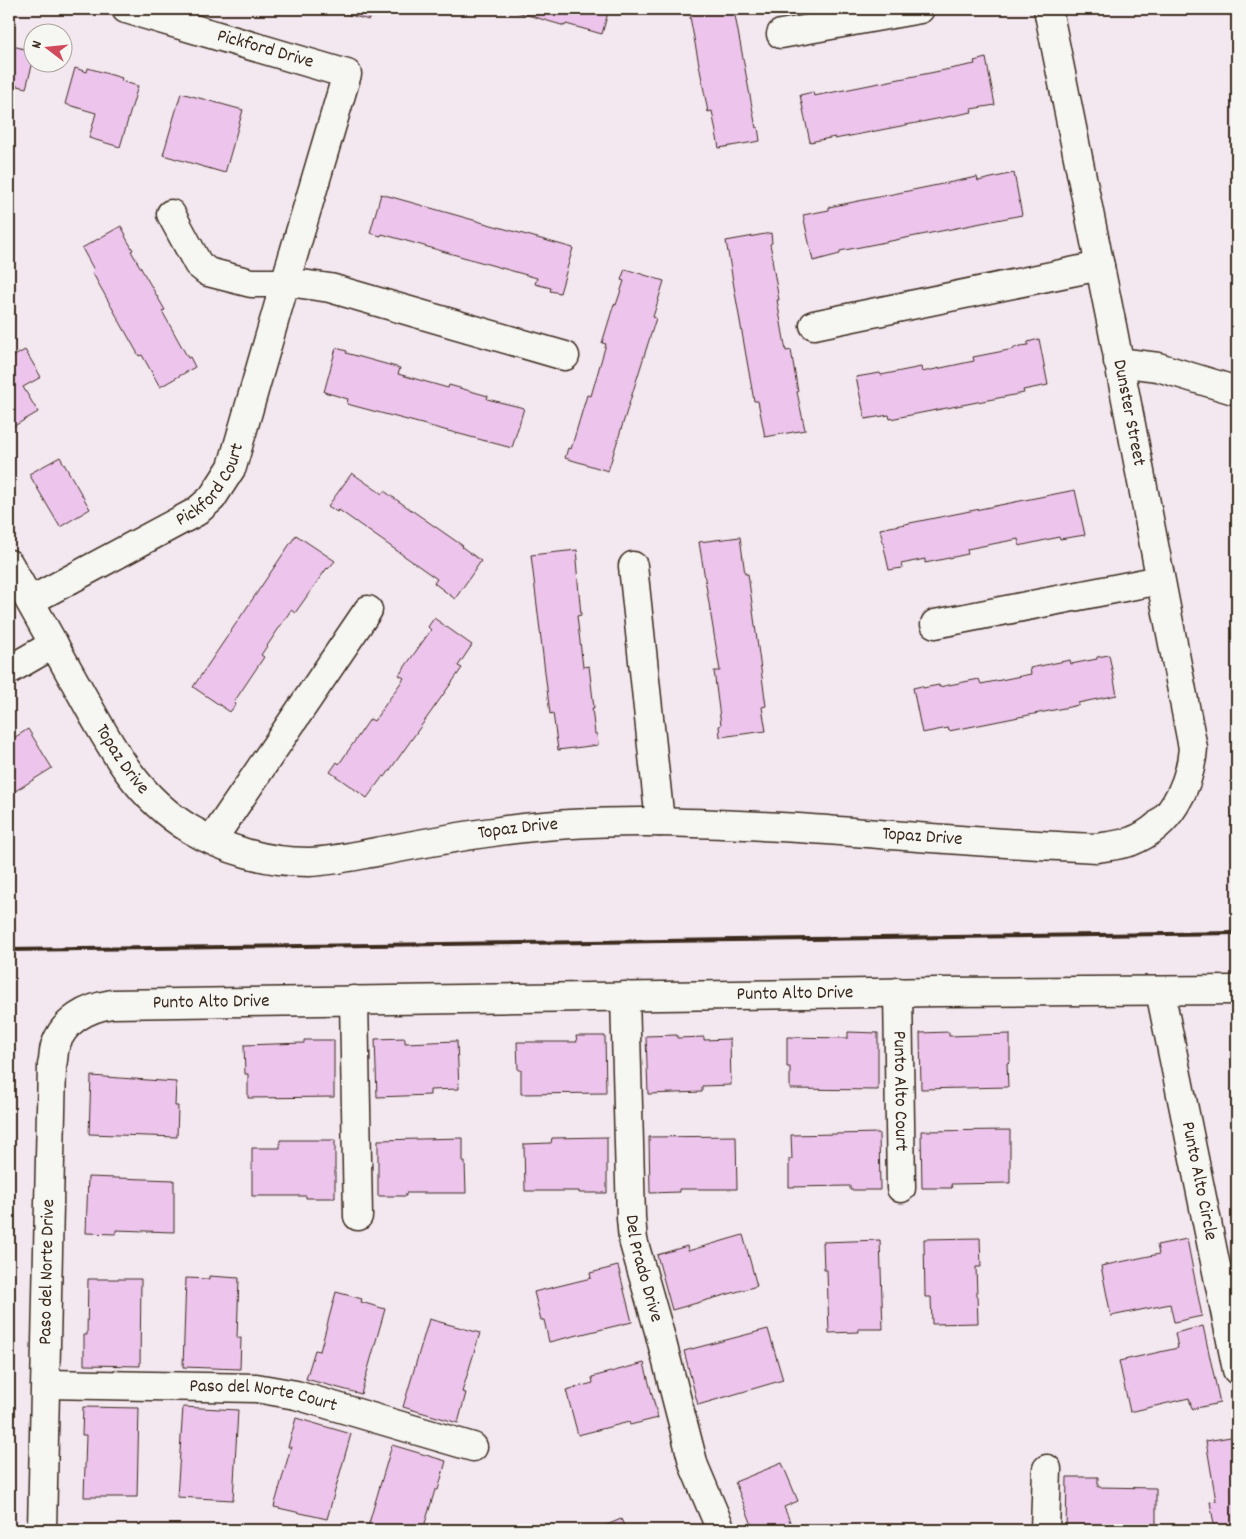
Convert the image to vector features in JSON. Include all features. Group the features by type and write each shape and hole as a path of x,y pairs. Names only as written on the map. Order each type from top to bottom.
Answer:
{"street":[{"name":"Pickford Drive","path":"126,9 347,74"},
{"path":"781,34 920,9"},
{"name":"Dunster Street","path":"1048,9 1100,266 1192,748 1191,765 1186,782 1180,798 1169,812"},
{"name":"Pickford Court","path":"30,601 196,512 212,498 232,467 347,74"},
{"path":"171,214 198,264 204,270 237,281 308,284 330,288 565,356"},
{"path":"814,325 1100,266"},
{"path":"1118,362 1158,367 1237,391"},
{"name":"Topaz Drive","path":"9,564 112,748 133,779 159,806 190,828 212,840 248,854 309,862 335,860 493,832 568,825 660,822 738,824 1097,848 1115,846 1134,840 1157,825 1169,812"},
{"path":"633,566 660,822"},
{"path":"935,624 1160,580"},
{"path":"212,840 368,610"},
{"path":"9,670 54,644"},
{"name":"Punto Alto Drive","path":"72,1020 82,1012 112,1004 898,992 1237,990"},
{"name":"Punto Alto Circle","path":"1160,991 1237,1370"},
{"name":"Punto Alto Court","path":"898,992 901,1188"},
{"name":"Del Prado Drive","path":"625,996 633,1240 694,1466 721,1530"},
{"path":"354,1000 358,1216"},
{"name":"Paso del Norte Drive","path":"42,1530 52,1065 57,1041 72,1020"},
{"name":"Paso del Norte Court","path":"46,1384 264,1389 296,1395 472,1447"},
{"path":"1045,1530 1047,1469"}],"building":[{"path":"335,9 372,9 369,20 335,11"},
{"path":"507,9 609,9 602,34 566,24 565,26"},
{"path":"692,9 736,9 734,10 760,141 719,148 712,111 708,112 690,17 693,16"},
{"path":"9,45 22,48 22,72 30,72 26,88 9,84"},
{"path":"986,58 995,105 971,109 972,112 835,139 835,137 810,142 800,95 813,92 814,96 975,64 974,61"},
{"path":"75,68 87,72 88,68 122,78 121,81 138,86 120,147 89,138 96,113 65,104"},
{"path":"181,93 243,110 225,173 163,155"},
{"path":"1014,173 1022,215 840,251 840,254 813,261 803,215 829,210 829,207 977,177 978,181"},
{"path":"381,194 573,248 560,293 550,291 551,288 535,284 537,278 382,234 381,236 370,233"},
{"path":"121,226 133,250 131,251 165,310 162,311 195,367 160,387 142,355 139,356 92,272 94,270 82,248"},
{"path":"771,233 772,243 770,244 779,300 777,300 786,351 791,350 805,430 765,437 758,401 754,401 726,241"},
{"path":"625,269 664,281 653,317 656,318 608,471 565,458 568,448 571,449 587,395 591,396 606,344 602,343 614,304 616,305 624,281 621,280"},
{"path":"1039,339 1048,385 1023,390 1024,393 890,419 889,415 865,419 856,377 880,373 881,375 921,367 922,372 974,361 973,357 1014,349 1014,347 1028,345 1028,342"},
{"path":"336,348 347,351 346,353 400,368 398,374 448,388 449,385 488,396 487,399 524,408 512,448 347,404 348,399 324,392"},
{"path":"25,350 41,377 23,387 38,412 9,429 9,359"},
{"path":"60,457 90,509 60,527 29,474"},
{"path":"352,473 382,494 384,491 463,546 481,561 455,599 434,583 437,579 339,510 337,512 328,506"},
{"path":"1075,490 1085,535 1060,539 1059,537 1019,546 1018,539 967,549 968,554 925,563 925,559 901,564 902,568 889,570 880,529"},
{"path":"296,535 335,561 327,568 295,613 291,610 261,655 264,657 234,702 236,704 230,712 193,687"},
{"path":"740,537 745,574 748,574 766,706 762,707 766,731 720,737 719,726 721,725 714,671 720,671 699,542"},
{"path":"577,550 578,560 576,560 581,615 577,616 583,667 589,666 594,708 592,708 598,745 558,750 553,713 550,714 531,555"},
{"path":"434,618 472,645 458,666 462,668 385,777 383,776 367,798 330,772 337,762 339,764 370,719 374,721 404,678 399,675 431,630 428,627"},
{"path":"1109,655 1117,695 1078,703 1079,705 949,731 948,728 922,733 913,688 939,685 939,687 979,679 981,684 1031,674 1030,668 1070,660 1071,664"},
{"path":"28,729 52,768 9,795 9,741"},
{"path":"848,1032 878,1033 878,1090 790,1089 790,1067 787,1067 787,1037 848,1038"},
{"path":"949,1032 949,1036 1010,1034 1010,1062 1007,1063 1008,1087 921,1089 920,1033"},
{"path":"677,1035 677,1038 704,1037 704,1040 730,1039 731,1085 702,1086 702,1092 648,1094 646,1036"},
{"path":"576,1036 605,1036 606,1093 521,1094 521,1070 518,1070 517,1042 577,1042"},
{"path":"405,1038 405,1043 457,1041 459,1089 430,1090 430,1095 377,1097 375,1039"},
{"path":"304,1040 334,1040 334,1097 248,1098 248,1074 245,1074 244,1045 304,1043"},
{"path":"91,1076 176,1082 175,1106 178,1106 177,1137 89,1134"},
{"path":"1010,1130 1010,1183 951,1184 952,1188 922,1188 921,1131"},
{"path":"879,1133 880,1190 850,1190 850,1186 789,1187 789,1159 792,1159 791,1135"},
{"path":"736,1136 737,1189 679,1189 679,1192 650,1193 649,1137"},
{"path":"607,1137 607,1193 525,1191 524,1144 551,1143 552,1138"},
{"path":"463,1138 466,1193 406,1193 406,1196 378,1196 378,1140"},
{"path":"280,1140 335,1140 335,1198 252,1196 252,1148 280,1148"},
{"path":"88,1177 174,1180 174,1232 116,1230 116,1234 86,1233"},
{"path":"743,1235 757,1286 672,1310 657,1255 687,1246 688,1251"},
{"path":"980,1238 981,1267 976,1267 978,1323 932,1324 931,1297 925,1297 924,1239"},
{"path":"1187,1239 1202,1316 1174,1322 1170,1304 1111,1316 1101,1266 1159,1254 1157,1245"},
{"path":"880,1240 883,1329 858,1329 858,1332 829,1333 827,1270 824,1270 823,1242"},
{"path":"618,1266 632,1322 549,1342 544,1320 541,1320 534,1292 591,1278 590,1273"},
{"path":"209,1276 239,1278 237,1338 241,1338 240,1369 183,1367 186,1278 209,1279"},
{"path":"88,1279 141,1279 140,1366 84,1365 84,1335 87,1335"},
{"path":"336,1292 362,1299 361,1302 385,1309 361,1394 306,1379 315,1350 320,1351"},
{"path":"429,1319 480,1333 462,1392 466,1393 458,1423 403,1407"},
{"path":"1203,1326 1220,1403 1192,1409 1189,1398 1130,1412 1119,1361 1178,1348 1175,1333"},
{"path":"768,1329 783,1380 698,1405 684,1351"},
{"path":"644,1363 658,1418 630,1425 629,1422 578,1435 566,1390 593,1383 592,1377"},
{"path":"83,1407 139,1408 137,1497 84,1497 86,1435 82,1435"},
{"path":"183,1407 238,1410 233,1500 177,1497"},
{"path":"296,1418 351,1434 327,1519 274,1507 291,1447 288,1447"},
{"path":"1237,1436 1237,1526 1215,1530 1210,1502 1216,1501 1206,1441"},
{"path":"392,1445 446,1461 438,1490 435,1490 423,1530 367,1530"},
{"path":"782,1463 798,1501 784,1507 793,1529 754,1530 735,1482"},
{"path":"1067,1477 1098,1477 1098,1487 1156,1488 1156,1530 1066,1530"},
{"path":"621,1519 626,1530 595,1530"}],"railway":[{"path":"9,950 1237,933"}]}
